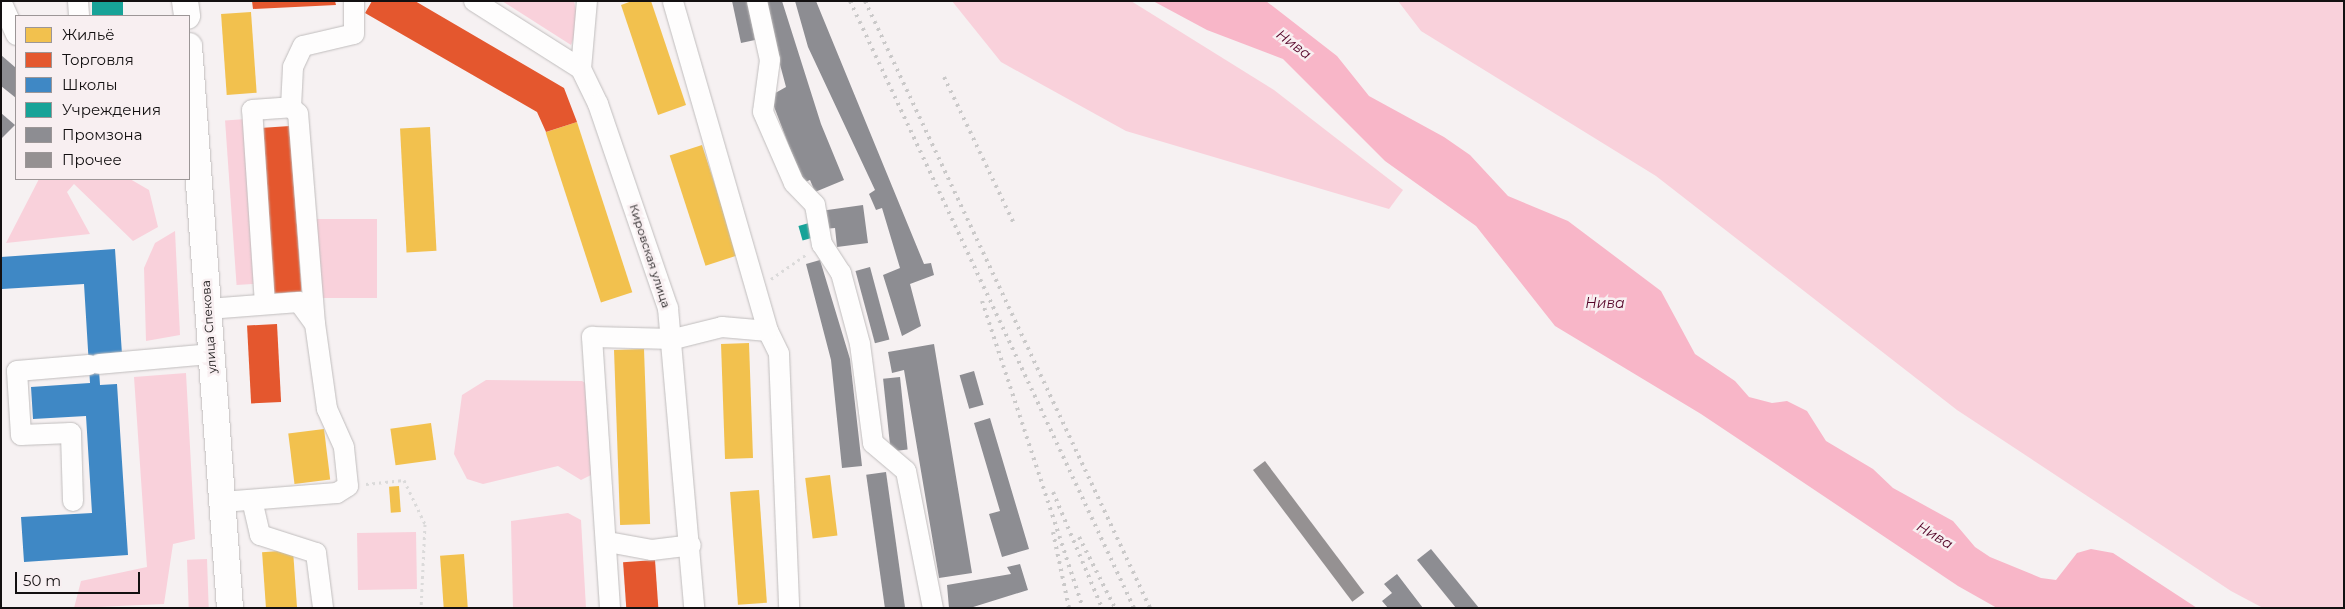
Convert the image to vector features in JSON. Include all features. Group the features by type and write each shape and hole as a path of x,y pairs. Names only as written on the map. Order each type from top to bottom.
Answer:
{"main road":[{"path":"185,1 186,15"},
{"name":"улица Спекова","path":"190,60 230,608"}],"street":[{"path":"1,1 15,33"},
{"path":"78,1 79,15"},
{"path":"222,502 337,493 348,486 344,447 327,409 315,324 298,114 291,106 293,67 302,46 354,34 354,1"},
{"path":"474,1 581,69 587,1"},
{"path":"673,1 768,331 779,354 789,608"},
{"path":"757,1 770,60 763,112 794,182 815,205 822,244 841,273 858,335 873,443 906,471 933,608"},
{"name":"Кировская улица","path":"581,69 598,104 664,294 674,338 691,545 694,608"},
{"path":"265,304 252,110 291,106"},
{"path":"208,309 299,302 315,324"},
{"path":"610,608 608,542 592,337 674,338 722,327 768,331"},
{"path":"73,501 71,433 21,435 18,371 211,354"},
{"path":"252,500 260,535 316,553 323,608"},
{"path":"608,542 652,550 691,545"}],"path":[{"path":"769,289 769,280 822,244"},
{"path":"348,486 404,480 425,524 421,608"}],"shaded area":[{"path":"502,1 574,1 579,25 571,45"},
{"path":"952,1 1131,1 1274,90 1403,190 1389,209 1126,131 1001,62"},
{"path":"1398,1 2344,1 2344,608 2263,608 2231,591 1957,410 1656,176 1421,31"},
{"path":"246,119 258,284 237,285 225,120"},
{"path":"38,180 132,180 149,190 158,227 133,241 74,184 67,192 90,234 6,243"},
{"path":"313,219 377,219 377,298 313,298"},
{"path":"175,231 180,335 146,341 144,268 155,243"},
{"path":"186,373 195,539 173,544 164,604 74,608 81,581 147,567 134,377"},
{"path":"486,380 582,381 590,386 593,474 581,480 558,466 483,484 467,479 454,454 462,395"},
{"path":"568,513 581,520 586,608 513,608 511,521"},
{"path":"416,532 417,589 358,590 357,533"},
{"path":"207,559 209,608 189,608 187,560"}],"water":[{"name":"Нива","path":"1153,1 1266,1 1337,56 1369,96 1444,137 1470,155 1508,196 1568,221 1661,291 1695,354 1735,381 1749,397 1772,403 1787,401 1807,411 1826,441 1873,469 1893,488 1953,521 1975,547 1990,557 2041,578 2056,580 2077,553 2091,549 2113,553 2197,608 1997,608 1958,586 1701,414 1555,326 1476,226 1385,161 1283,59 1207,30"}],"building: Жильё":[{"path":"632,1 651,1 686,105 658,115 621,5"},
{"path":"251,12 257,93 227,95 221,14"},
{"path":"577,122 632,292 601,302 546,132"},
{"path":"430,127 436,251 407,252 400,129"},
{"path":"702,145 738,255 706,266 670,156"},
{"path":"749,343 753,458 725,459 721,344"},
{"path":"644,349 650,524 620,525 614,350"},
{"path":"431,423 436,460 396,465 390,429"},
{"path":"324,429 330,480 294,484 288,433"},
{"path":"830,475 837,536 813,539 805,478"},
{"path":"399,486 401,512 391,513 389,487"},
{"path":"759,490 767,603 738,605 730,492"},
{"path":"293,550 297,608 266,608 262,552"},
{"path":"464,554 468,608 444,608 440,556"}],"building: Торговля":[{"path":"252,1 335,1 336,5 253,9"},
{"path":"372,1 415,1 564,88 577,122 546,132 537,112 365,13"},
{"path":"290,126 302,292 272,294 260,128"},
{"path":"277,324 281,402 251,403 247,326"},
{"path":"655,560 658,608 626,608 623,562"}],"building: Школы":[{"path":"115,249 122,354 98,355 100,385 117,384 128,555 24,562 21,517 92,513 86,416 33,419 31,387 90,383 84,284 2,289 1,257"}],"building: Учреждения":[{"path":"92,1 123,1 123,15 92,15"},
{"path":"809,223 813,237 803,240 798,226"}],"building: Промзона":[{"path":"732,1 748,1 755,40 741,43"},
{"path":"763,1 782,1 821,124 844,180 815,192 810,180 803,183 770,96 786,87"},
{"path":"795,1 816,1 924,264 931,263 934,275 910,284 921,326 902,336 883,275 900,268 882,208 876,210 869,194 875,190 808,47"},
{"path":"1,55 15,67 15,97 1,86"},
{"path":"1,113 15,125 1,139"},
{"path":"863,205 868,243 837,247 835,228 824,229 806,213"},
{"path":"820,260 850,359 862,466 842,468 831,360 806,264"},
{"path":"870,267 889,339 875,343 856,271"},
{"path":"934,344 972,573 939,578 904,370 892,373 888,352"},
{"path":"974,371 984,405 969,409 960,375"},
{"path":"900,377 908,450 891,451 883,379"},
{"path":"990,418 1029,549 1002,557 989,514 1000,511 974,423"},
{"path":"886,472 905,608 885,608 866,475"},
{"path":"1431,549 1479,608 1456,608 1417,560"},
{"path":"1020,564 1028,590 970,608 949,608 947,585 1011,574 1007,567"},
{"path":"1397,574 1423,608 1388,608 1382,601 1392,593 1384,584"}],"building: Прочее":[{"path":"1265,461 1364,593 1352,602 1253,470"}],"railway":[{"path":"850,1 1134,608"},
{"path":"865,1 1150,608"},
{"path":"944,77 1014,224"},
{"path":"982,301 1083,608"},
{"path":"1053,492 1102,608"},
{"path":"1053,532 1069,608"},
{"path":"1079,537 1115,608"}]}
